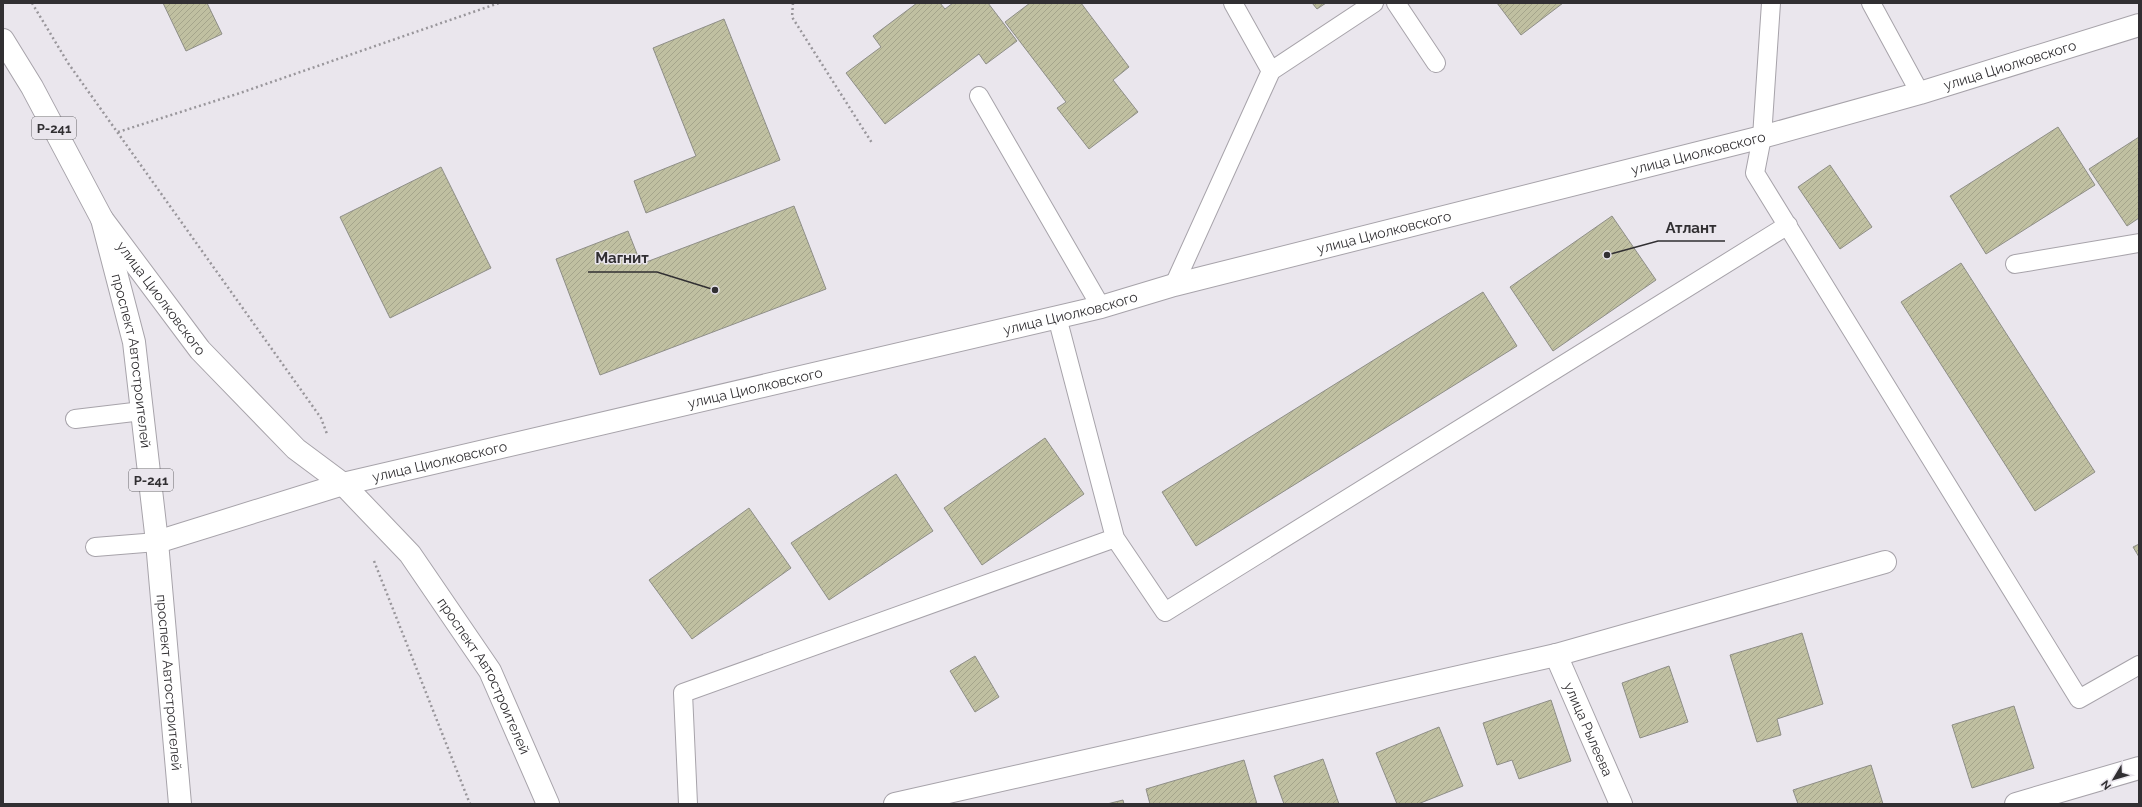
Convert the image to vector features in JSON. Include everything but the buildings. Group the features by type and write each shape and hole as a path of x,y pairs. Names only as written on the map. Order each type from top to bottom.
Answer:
{"main road":[{"name":"улица Циолковского","path":"102,219 200,350 296,449 343,484 1057,317 1174,285 1762,137 1920,93 2139,25"},
{"name":"проспект Автостроителей","path":"3,40 32,87 102,219 134,342 157,542 180,804"},
{"name":"проспект Автостроителей","path":"343,484 410,554 490,672 548,804"},
{"path":"157,542 343,484"},
{"path":"895,804 1556,655 1885,562"},
{"name":"улица Рылеева","path":"1556,655 1621,804"},
{"path":"2016,804 2139,768"}],"lane":[{"path":"1233,3 1271,70"},
{"path":"1174,285 1271,70 1374,3"},
{"path":"1396,3 1436,63"},
{"path":"1771,3 1762,137 1755,173 2080,699 2139,665"},
{"path":"1871,3 1920,93"},
{"path":"979,96 1100,306"},
{"path":"1057,317 1115,538 1165,612 1788,225"},
{"path":"2014,264 2139,243"},
{"path":"75,419 142,411"},
{"path":"688,804 683,693 1115,538"},
{"path":"95,547 157,542"}],"path":[{"path":"118,132 240,93 499,3"},
{"path":"793,3 792,18 872,144"}],"place":[{"name":"Атлант","path":"1607,255"},
{"name":"Магнит","path":"715,290"}]}
